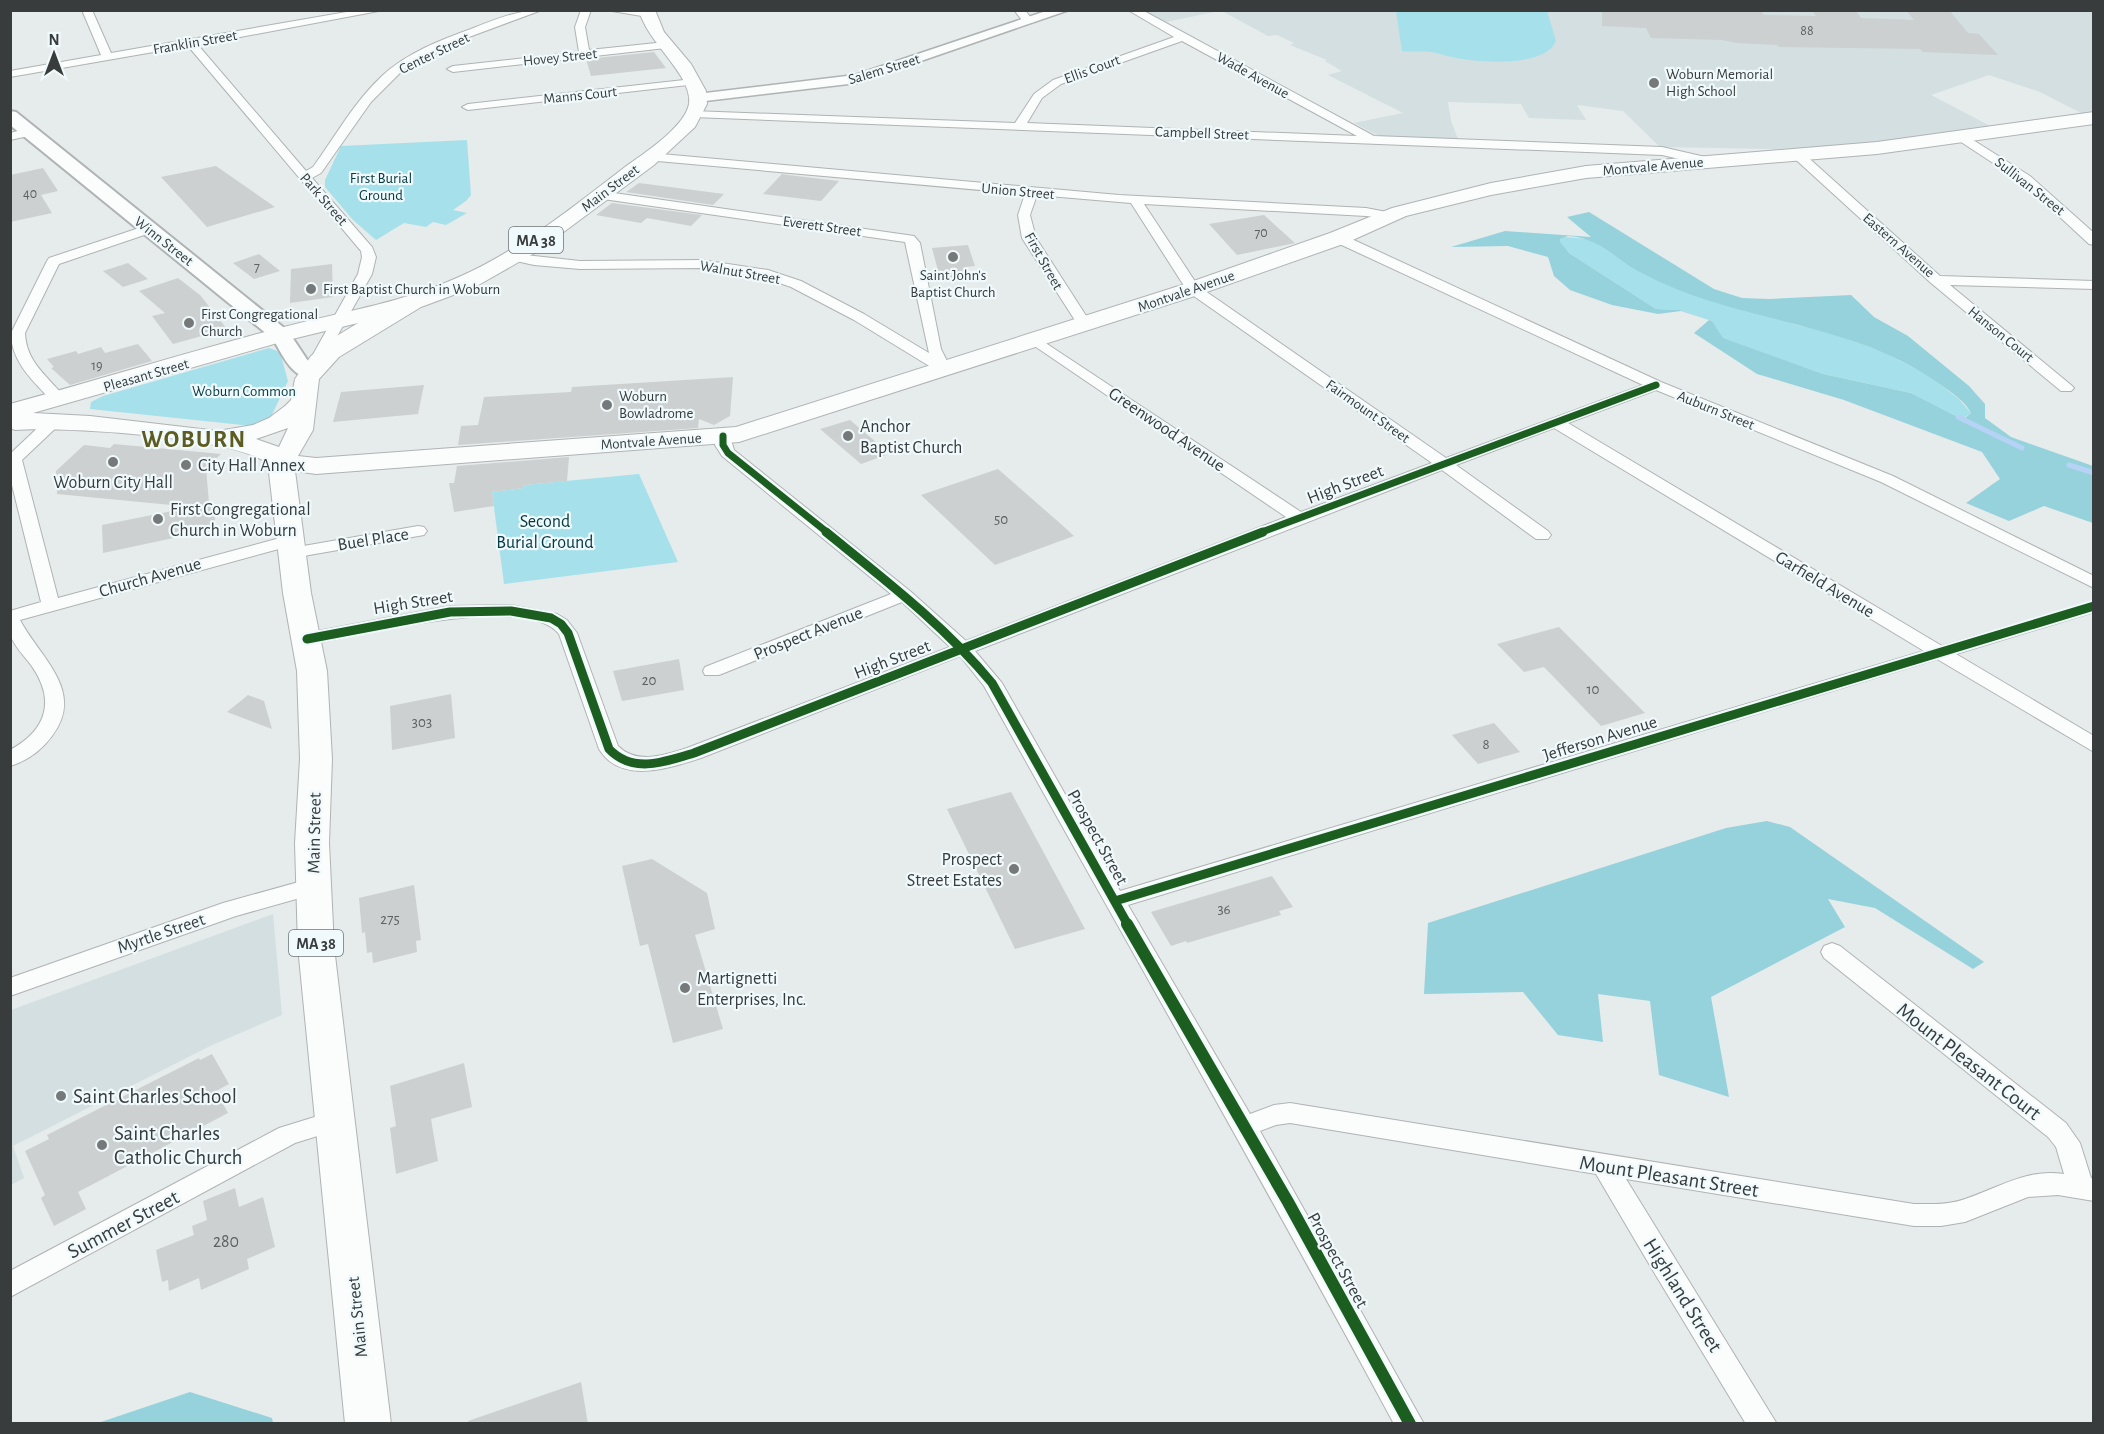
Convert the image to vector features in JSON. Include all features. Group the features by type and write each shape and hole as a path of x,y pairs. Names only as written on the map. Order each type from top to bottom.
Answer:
{"main road":[{"path":"648,12 653,28 666,45 694,98"},
{"name":"Main Street","path":"281,335 411,304 469,281 512,256 650,157 679,132 694,98"},
{"name":"Winn Street","path":"10,116 281,335 300,365 310,372"},
{"name":"Montvale Avenue","path":"281,462 316,466 723,436 784,420 1193,289 1338,238 1387,216 1415,207 1550,177 1877,148 2094,118"},
{"name":"Main Street","path":"310,372 337,347 411,304"},
{"name":"Pleasant Street","path":"56,410 74,405 107,386 281,335"},
{"path":"10,412 56,410 203,435 262,449 281,462 302,427 301,403 310,372"},
{"path":"203,435 240,435 266,429 282,421 301,403"},
{"path":"10,423 56,410"},
{"name":"Main Street","path":"281,462 297,592 307,639 315,710 313,886 317,959 368,1424"}],"street":[{"path":"87,10 107,57"},
{"name":"Franklin Street","path":"10,74 379,10"},
{"name":"Center Street","path":"304,177 317,170 374,92 395,71 436,48 537,10"},
{"path":"585,54 579,35 580,22 586,10"},
{"path":"611,10 648,12"},
{"path":"1019,10 1029,22"},
{"name":"Salem Street","path":"694,98 801,88 857,79 1063,10"},
{"name":"Wade Avenue","path":"1133,10 1373,140"},
{"name":"Ellis Court","path":"1019,126 1034,102 1053,85 1093,68 1183,37"},
{"name":"Park Street","path":"191,43 368,250 369,257 365,274 310,372"},
{"name":"Hovey Street","path":"453,69 666,45"},
{"name":"Manns Court","path":"468,107 694,98"},
{"name":"Campbell Street","path":"694,98 1019,126 1662,151 1710,162"},
{"path":"10,137 29,132"},
{"name":"Sullivan Street","path":"1962,137 2026,179 2094,241"},
{"name":"Eastern Avenue","path":"1798,155 1936,280 2094,285"},
{"name":"Union Street","path":"650,157 1136,201 1366,212 1387,216"},
{"name":"First Street","path":"1032,192 1024,215 1029,238 1085,324"},
{"name":"Everett Street","path":"600,195 909,239 913,243 934,349 944,369"},
{"path":"1136,201 1193,289"},
{"path":"51,605 12,456 56,410 20,353 14,334 54,261 148,229"},
{"name":"Auburn Street","path":"1338,238 1656,386 1887,479 2094,583"},
{"name":"Walnut Street","path":"512,256 567,265 724,266 789,280 859,317 944,369"},
{"name":"Hanson Court","path":"1936,280 2066,388"},
{"name":"Fairmount Street","path":"1193,289 1542,535"},
{"name":"Greenwood Avenue","path":"1035,340 1299,518"},
{"name":"High Street","path":"307,639 450,612 511,611 551,618 564,627 569,636 613,756 622,761 641,764 662,763 694,753 1299,518 1656,386"},
{"name":"Garfield Avenue","path":"1556,423 2094,745"},
{"name":"Prospect Street","path":"723,436 723,445 728,453 904,595 964,649 992,683 1243,1127 1288,1202 1410,1424"},
{"name":"Buel Place","path":"291,546 418,531"},
{"name":"Church Avenue","path":"10,618 51,605 291,546"},
{"name":"Prospect Avenue","path":"712,671 904,595"},
{"name":"Jefferson Avenue","path":"1115,901 2094,606"},
{"path":"10,618 17,634 52,684 55,702 53,715 44,735 26,750 10,759"},
{"name":"Myrtle Street","path":"10,987 231,909 313,886"},
{"name":"Mount Pleasant Court","path":"1832,952 2057,1130 2068,1145 2087,1189"},
{"name":"Mount Pleasant Street","path":"1243,1127 1274,1115 1290,1113 1896,1213 1933,1216 1965,1211 2027,1186 2058,1184 2087,1189"},
{"name":"Summer Street","path":"10,1285 288,1135 334,1121"},
{"name":"Highland Street","path":"1605,1166 1664,1266 1763,1424"}],"shaded area":[{"path":"1143,10 1219,11 1166,22"},
{"name":"Woburn Memorial High School","path":"1222,11 2093,11 2093,114 2085,115 2040,92 1989,75 1931,95 1994,128 1856,146 1776,149 1660,147 1623,111 1577,105 1586,120 1529,118 1521,104 1448,102 1451,121 1458,139 1379,136 1354,123 1403,113 1328,75 1342,71 1325,61 1327,60 1290,45 1294,43 1277,35 1268,36"},
{"path":"1589,212 1714,289 1742,298 1851,295 1874,317 1908,336 1969,386 1985,404 1985,418 2011,437 2093,466 2093,523 2044,506 2009,521 1966,503 2000,479 1982,452 1844,400 1757,374 1694,333 1709,320 1681,311 1658,314 1612,305 1570,290 1554,276 1548,257 1508,246 1451,247 1505,231 1591,237 1567,217","holes":["1568,236 1596,244 1636,270 1703,299 1843,338 1877,350 1910,365 1941,385 1962,401 1971,413 1965,418 1958,417 1911,393 1823,374 1723,338 1712,321 1680,310 1656,309 1569,253 1560,242 1560,239"]},
{"path":"1767,821 1790,827 1984,962 1973,969 1875,908 1828,899 1845,927 1711,997 1729,1097 1659,1075 1650,1001 1598,994 1603,1042 1558,1035 1523,992 1424,994 1428,923 1726,828"},
{"name":"Saint Charles School","path":"273,914 282,1015 210,1046 13,1146 24,1178 11,1185 11,1010"},
{"path":"190,1392 272,1418 273,1423 98,1423"}],"green space":[{"path":"1396,11 1547,11 1556,41 1550,49 1540,55 1528,59 1500,62 1455,58 1431,52 1402,51"},
{"name":"First Burial Ground","path":"467,140 471,195 453,210 467,213 446,225 433,222 426,227 404,223 376,240 353,220 325,187 325,180 341,146"},
{"path":"1565,237 1589,239 1648,276 1797,325 1829,332 1885,353 1928,375 1959,399 1971,413 1964,418 1958,417 1911,393 1823,374 1722,338 1712,321 1680,310 1656,309 1569,253 1560,243 1560,239"},
{"name":"Woburn Common","path":"269,348 280,352 288,381 270,419 252,426 90,409 91,402 103,396"},
{"name":"Second Burial Ground","path":"639,474 678,562 504,584 492,492 523,488 524,485"}],"building":[{"name":"Woburn Memorial High School","path":"1602,10 1761,10 1764,15 1816,16 1812,10 1855,10 1861,18 1914,20 1906,10 1949,10 1968,33 1979,34 1998,55 1923,52 1920,49 1779,47 1722,40 1651,38 1646,28 1602,26"},
{"path":"654,52 666,68 591,76 586,59"},
{"path":"216,166 275,207 207,227 161,177"},
{"path":"43,168 58,191 41,195 52,213 10,222 10,175"},
{"path":"782,174 839,181 821,201 763,194"},
{"path":"639,183 724,194 713,205 626,192"},
{"path":"612,203 702,215 691,226 647,218 641,223 596,215"},
{"path":"1264,215 1295,243 1237,255 1209,224"},
{"name":"Saint John's Baptist Church","path":"968,245 975,266 965,267 969,279 941,282 932,248"},
{"path":"259,254 280,271 254,279 233,263"},
{"path":"128,263 148,279 123,287 103,271"},
{"name":"First Baptist Church in Woburn","path":"332,264 333,297 290,303 291,269"},
{"name":"First Congregational Church","path":"178,278 200,295 227,329 173,344 152,316 165,313 139,291"},
{"path":"138,344 152,361 70,385 51,368 54,367 47,359 76,351 78,354 101,347 105,353"},
{"name":"Woburn Bowladrome","path":"733,377 730,416 714,425 699,419 698,428 458,445 461,426 478,425 484,397 571,392 572,387"},
{"path":"424,385 418,414 333,422 341,392"},
{"name":"Anchor Baptist Church","path":"850,420 877,443 874,444 886,455 861,464 820,429"},
{"path":"114,444 221,454 206,468 209,503 213,502 216,529 103,553 102,525 192,507 57,494 56,471 84,445 110,448"},
{"path":"569,457 567,481 524,485 523,488 492,492 494,506 454,512 449,483 454,483 457,466"},
{"path":"998,469 1074,536 995,565 921,495"},
{"path":"1559,627 1645,713 1601,726 1544,667 1524,672 1497,644"},
{"path":"679,659 684,690 622,701 613,671"},
{"path":"451,694 455,738 392,750 390,706"},
{"path":"248,695 264,701 272,729 227,712"},
{"path":"1494,723 1520,752 1478,764 1452,735"},
{"name":"Prospect Street Estates","path":"1011,792 1085,929 1015,949 947,809"},
{"name":"Martignetti Enterprises, Inc.","path":"652,859 707,893 715,929 695,935 723,1029 673,1043 648,944 640,946 622,866"},
{"path":"1272,876 1293,907 1279,911 1281,915 1187,943 1186,941 1171,946 1151,912"},
{"path":"414,885 421,940 416,941 417,952 373,963 372,952 367,953 365,932 362,933 359,898"},
{"name":"Saint Charles Catholic Church","path":"212,1054 229,1084 216,1091 228,1113 78,1192 86,1209 54,1226 41,1198 45,1195 25,1151 49,1139 47,1135 199,1058 200,1060"},
{"path":"464,1063 472,1107 431,1119 438,1161 396,1174 390,1128 396,1126 390,1086"},
{"path":"235,1188 239,1207 263,1197 275,1247 247,1259 249,1269 201,1290 199,1278 169,1291 168,1280 162,1282 156,1250 194,1235 192,1226 207,1220 203,1201"},
{"path":"581,1382 588,1424 469,1424 468,1421"}],"waterway":[{"path":"1958,417 2022,448"},
{"path":"2069,465 2094,473"}],"cycle path":[{"path":"307,639 450,612 511,611 551,618 561,624 568,633 609,749 617,757 637,764 672,760 1299,518 1656,385"},
{"path":"723,436 723,445 728,453 904,595 964,649 992,683 1134,936 1288,1202 1410,1424"},
{"path":"1115,901 2094,606"}],"place":[{"name":"Woburn Memorial High School","path":"1654,83"},
{"name":"Saint John's Baptist Church","path":"953,257"},
{"name":"First Baptist Church in Woburn","path":"311,289"},
{"name":"First Congregational Church","path":"189,323"},
{"name":"Woburn Bowladrome","path":"607,405"},
{"name":"Anchor Baptist Church","path":"848,436"},
{"name":"Woburn City Hall","path":"113,462"},
{"name":"City Hall Annex","path":"186,465"},
{"name":"First Congregational Church in Woburn","path":"158,519"},
{"name":"Prospect Street Estates","path":"1014,869"},
{"name":"Martignetti Enterprises, Inc.","path":"685,988"},
{"name":"Saint Charles School","path":"61,1096"},
{"name":"Saint Charles Catholic Church","path":"102,1145"}],"district":[{"name":"WOBURN","path":"194,439"}]}
